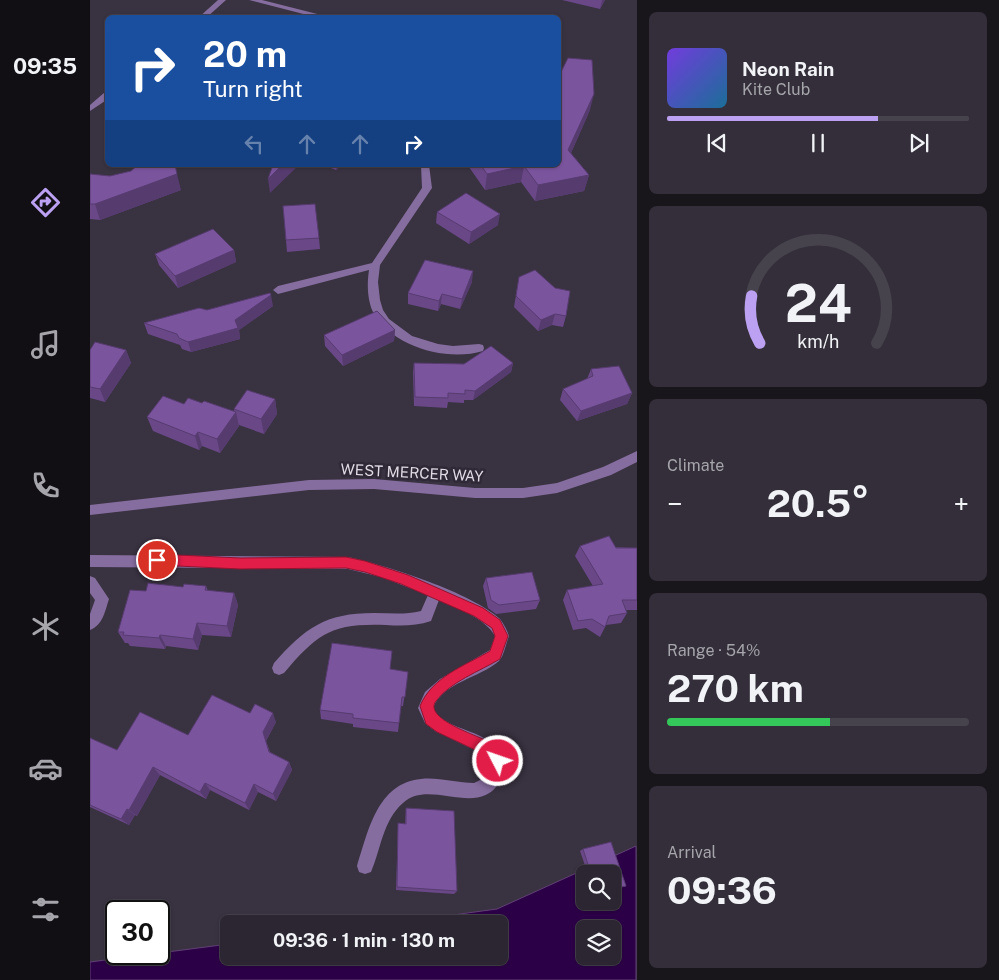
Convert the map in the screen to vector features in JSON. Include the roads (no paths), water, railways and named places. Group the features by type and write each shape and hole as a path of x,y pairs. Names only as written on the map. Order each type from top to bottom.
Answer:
{"street":[{"path":"204,15 222,0"},
{"path":"253,0 317,15"},
{"path":"90,109 105,96"},
{"path":"426,167 427,188 375,265 372,276 378,312 389,324 409,337 440,350 467,352 479,348"},
{"path":"278,290 375,265"},
{"name":"WEST MERCER WAY","path":"90,510 309,485 374,484 475,493 523,493 557,488 607,471 636,456"},
{"path":"90,561 140,559 240,563 346,563 381,571 478,612 496,624 502,636 495,655 444,684 431,697 427,706 430,719 442,727 491,750 498,761 496,776 490,785 479,791 421,786 406,790 385,811 365,866"},
{"path":"90,582 102,599 97,616 90,624"},
{"path":"279,668 299,643 320,627 350,618 416,620 426,616 435,593"}]}
